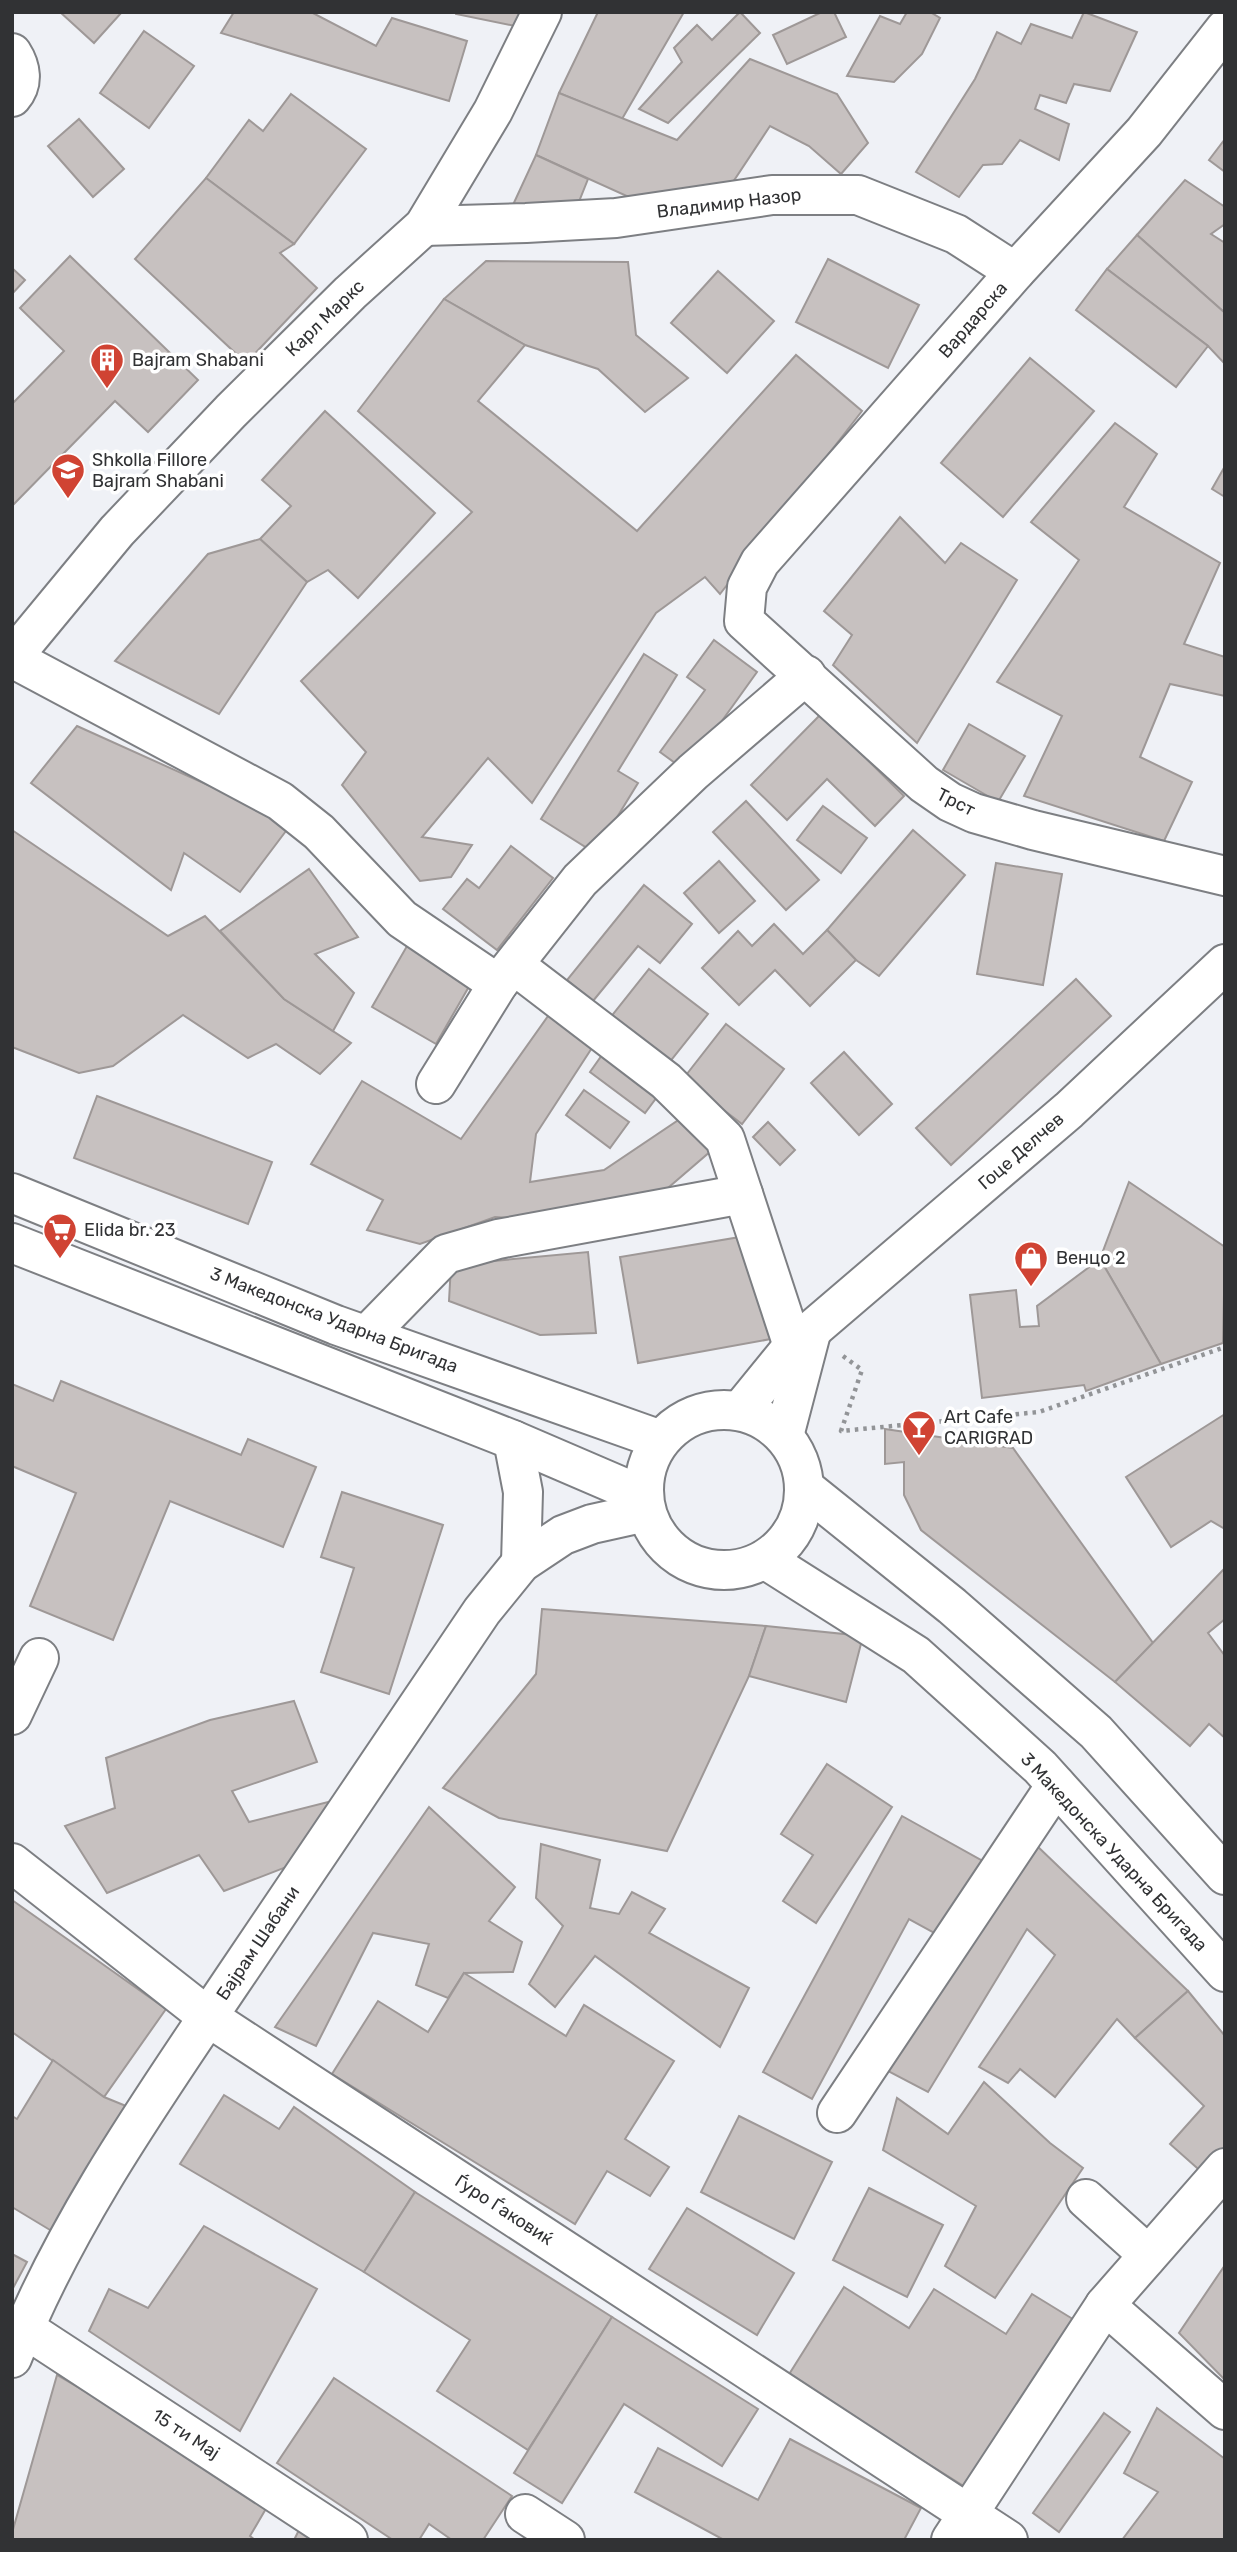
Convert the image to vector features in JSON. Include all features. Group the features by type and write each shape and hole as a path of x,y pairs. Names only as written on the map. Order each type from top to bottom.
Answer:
{"street":[{"name":"Карл Маркс","path":"12,658 117,531 230,411 350,293 424,226 493,111 542,12"},
{"name":"Вардарска","path":"744,621 747,587 760,562 1015,272 1144,132 1225,29"},
{"name":"Владимир Назор","path":"424,226 616,218 772,195 858,195 956,234 1015,272"},
{"name":"Трст","path":"744,621 924,785 950,802 974,813 1033,830 1225,876"},
{"path":"12,658 280,801 319,832 402,919 506,975 666,1081 724,1139 743,1194 802,1339 784,1436"},
{"path":"436,1084 506,975 580,880 693,772 806,675"},
{"name":"Гоце Делчев","path":"740,1411 802,1339 1069,1110 1225,964"},
{"name":"3 Македонска Ударна Бригада","path":"12,1193 367,1335 658,1439"},
{"path":"367,1335 446,1254 498,1238 743,1194"},
{"path":"12,1243 513,1440 649,1516 692,1564 729,1571 766,1560 787,1541 800,1516 805,1488 799,1460 784,1436 764,1420 740,1411 704,1412 658,1439 646,1467 649,1516"},
{"path":"513,1440 523,1492 530,1557"},
{"path":"805,1488 952,1606 1096,1732 1225,1875"},
{"name":"Бајрам Шабани","path":"18,2343 97,2185 482,1611 530,1557 563,1535 592,1524 649,1516"},
{"name":"3 Македонска Ударна Бригада","path":"766,1560 916,1654 1040,1767 1225,1972"},
{"path":"12,1715 39,1658"},
{"path":"836,2113 1056,1785"},
{"name":"Ѓуро Ѓаковиќ","path":"12,1863 208,2017 960,2526 1008,2540"},
{"path":"960,2526 1105,2305 1225,2168"},
{"path":"1086,2199 1136,2244 1146,2258"},
{"path":"1105,2305 1225,2410"},
{"name":"15 ти Мај","path":"18,2343 348,2540"},
{"path":"525,2514 565,2540"}],"path":[{"path":"802,1339 862,1370 841,1431 1039,1412 1225,1347"}],"building":[{"path":"60,12 122,12 94,43"},
{"path":"234,12 311,12 376,46 392,18 467,41 449,101 221,33"},
{"path":"456,12 525,12 520,27"},
{"path":"598,12 684,12 622,119 559,93"},
{"path":"740,12 760,33 668,123 639,109 682,62 674,48 697,25 712,40"},
{"path":"822,12 834,12 846,37 787,64 773,35"},
{"path":"907,12 930,12 940,18 922,54 894,82 847,76 880,16 900,24"},
{"path":"1084,12 1137,32 1110,91 1074,84 1066,103 1040,95 1035,109 1069,124 1059,160 1020,140 1002,164 983,165 959,197 916,172 975,79 997,32 1021,44 1031,24 1072,38"},
{"path":"144,31 194,66 149,128 100,93"},
{"path":"750,59 837,94 868,143 841,174 809,146 770,126 727,191 631,198 536,155 559,93 677,140"},
{"path":"291,94 366,149 294,244 206,178 249,120 263,131"},
{"path":"79,119 124,169 93,197 48,146"},
{"path":"1225,139 1225,172 1209,160"},
{"path":"536,155 588,179 578,204 512,207"},
{"path":"206,178 294,244 280,253 317,288 246,363 135,259"},
{"path":"1185,180 1225,207 1225,224 1211,234 1225,243 1225,313 1137,235"},
{"path":"1137,235 1225,313 1225,364 1208,346 1107,269"},
{"name":"Bajram Shabani","path":"70,256 198,380 148,432 115,401 12,506 12,404 64,351 20,308"},
{"path":"828,259 919,305 888,368 796,322"},
{"path":"486,261 628,262 636,335 688,378 645,412 598,369 525,345 444,299"},
{"path":"12,268 25,280 12,294"},
{"path":"1107,269 1208,346 1176,387 1076,310"},
{"path":"718,271 774,321 727,373 671,323"},
{"path":"444,299 525,345 478,401 637,531 796,355 862,411 720,594 705,577 656,613 532,803 488,758 422,837 472,845 451,877 420,881 342,785 366,752 301,681 472,512 358,411"},
{"path":"1030,358 1094,411 1003,517 941,463"},
{"path":"325,411 435,513 358,598 328,570 307,582 260,539 291,506 262,480"},
{"path":"1115,423 1157,454 1124,507 1220,563 1184,644 1225,657 1225,696 1170,684 1140,757 1192,782 1164,841 1024,796 1062,716 997,682 1079,560 1031,522"},
{"path":"1225,466 1225,497 1212,489"},
{"path":"900,517 945,563 961,543 1017,580 917,743 833,665 852,635 824,611"},
{"path":"260,539 307,582 219,714 115,661 208,554"},
{"path":"714,640 757,672 686,771 660,752 705,690 687,677"},
{"path":"644,654 677,675 618,771 638,783 595,853 541,819"},
{"path":"821,714 904,796 875,826 827,779 787,820 751,785"},
{"path":"969,724 1025,756 998,802 943,770"},
{"path":"77,726 292,823 240,892 184,853 171,890 31,783"},
{"path":"746,801 819,880 786,910 713,832"},
{"path":"823,806 867,838 841,873 797,840"},
{"path":"12,830 168,936 205,916 284,999 351,1043 320,1074 276,1044 248,1058 183,1015 113,1066 79,1073 12,1047"},
{"path":"913,830 965,875 879,976 856,960 827,930"},
{"path":"511,846 553,878 497,950 443,909 467,879 479,888"},
{"path":"719,861 755,901 719,933 684,893"},
{"path":"996,863 1062,874 1043,985 977,974"},
{"path":"309,869 358,937 315,954 354,993 333,1031 284,999 220,931"},
{"path":"644,885 692,924 660,963 638,946 593,1001 567,980"},
{"path":"774,924 803,954 827,930 856,960 810,1006 775,970 739,1005 702,968 738,931 752,946"},
{"path":"407,946 471,983 436,1044 372,1007"},
{"path":"649,969 708,1014 664,1069 606,1023"},
{"path":"1076,979 1111,1016 951,1165 916,1128"},
{"path":"553,1009 599,1037 536,1134 530,1182 604,1170 680,1119 719,1144 662,1193 544,1220 495,1217 420,1244 367,1230 383,1200 311,1164 362,1081 461,1139"},
{"path":"726,1024 784,1069 742,1124 683,1079"},
{"path":"607,1048 663,1089 645,1113 590,1072"},
{"path":"844,1052 892,1104 859,1135 811,1083"},
{"path":"584,1090 629,1122 610,1148 566,1115"},
{"path":"97,1096 272,1162 248,1224 74,1158"},
{"path":"768,1122 795,1150 780,1165 753,1137"},
{"path":"1129,1182 1225,1247 1223,1343 1161,1364 1100,1259"},
{"path":"752,1235 771,1339 638,1363 620,1257"},
{"path":"588,1252 596,1333 540,1335 449,1301 451,1265"},
{"path":"1100,1259 1161,1364 1086,1391 1084,1385 982,1398 970,1295 1016,1290 1020,1327 1039,1326 1037,1306"},
{"path":"61,1381 241,1455 248,1439 316,1467 283,1547 170,1501 113,1640 30,1606 76,1493 12,1466 12,1384 53,1401"},
{"path":"1225,1414 1225,1529 1211,1521 1171,1547 1126,1477"},
{"path":"885,1429 1013,1448 1153,1643 1115,1682 921,1530 904,1495 904,1462 885,1464"},
{"path":"342,1492 443,1525 389,1694 321,1672 354,1568 321,1557"},
{"path":"1224,1569 1225,1619 1208,1633 1225,1656 1225,1738 1209,1724 1190,1746 1115,1682"},
{"path":"542,1609 766,1626 749,1676 667,1851 499,1818 443,1788 536,1674"},
{"path":"766,1626 863,1636 846,1702 749,1676"},
{"path":"294,1701 317,1762 232,1791 249,1822 328,1802 328,1836 302,1861 224,1891 199,1855 107,1893 65,1826 115,1808 106,1758 210,1720"},
{"path":"827,1764 892,1807 816,1923 783,1901 813,1855 781,1834"},
{"path":"429,1807 515,1887 489,1921 522,1942 513,1972 464,1973 448,1998 416,1985 429,1944 373,1933 316,2046 275,2027"},
{"path":"902,1816 988,1864 947,1940 909,1919 812,2099 763,2072"},
{"path":"1034,1843 1188,1991 1135,2038 1117,2019 1055,2097 1020,2069 1008,2083 979,2067 1055,1955 1027,1929 928,2092 884,2069"},
{"path":"541,1844 600,1860 590,1908 619,1914 632,1892 665,1909 649,1933 749,1988 720,2047 595,1956 555,2007 529,1984 563,1926 536,1898"},
{"path":"12,1900 166,2009 104,2097 12,2032"},
{"path":"464,1973 566,2036 584,2005 674,2061 625,2139 669,2167 650,2196 607,2171 575,2224 332,2074 378,2001 428,2032"},
{"path":"1188,1991 1225,2036 1225,2147 1205,2175 1170,2144 1204,2106 1135,2038"},
{"path":"53,2060 104,2097 131,2108 55,2233 12,2207 12,2116 17,2119"},
{"path":"984,2082 1050,2143 1083,2168 995,2298 945,2266 976,2206 883,2150 897,2098 948,2134"},
{"path":"224,2095 279,2129 294,2107 415,2192 364,2272 180,2164"},
{"path":"739,2116 832,2162 794,2239 701,2192"},
{"path":"869,2188 943,2225 907,2297 833,2260"},
{"path":"415,2192 612,2317 528,2450 437,2391 470,2340 364,2272"},
{"path":"687,2208 794,2273 757,2335 649,2269"},
{"path":"204,2226 317,2289 240,2431 89,2331 109,2289 148,2308"},
{"path":"12,2254 27,2262 12,2290"},
{"path":"1225,2265 1225,2380 1179,2333"},
{"path":"844,2287 909,2328 934,2289 1006,2334 1032,2294 1076,2321 970,2490 788,2376"},
{"path":"612,2317 758,2409 722,2466 624,2404 562,2503 514,2473"},
{"path":"57,2375 271,2500 250,2536 255,2540 12,2540"},
{"path":"334,2378 512,2496 483,2540 452,2540 429,2524 419,2540 393,2540 277,2463"},
{"path":"1157,2408 1225,2459 1225,2540 1122,2540 1158,2492 1124,2473"},
{"path":"1104,2413 1130,2432 1059,2532 1033,2513"},
{"path":"790,2439 921,2508 904,2540 724,2540 635,2492 658,2448 758,2500"},
{"path":"301,2526 325,2540 294,2540"}],"place":[{"name":"Bajram Shabani","path":"107,390"},
{"name":"Shkolla Fillore Bajram Shabani","path":"68,500"},
{"name":"Elida br. 23","path":"60,1260"},
{"name":"Венцо 2","path":"1031,1288"},
{"name":"Art Cafe CARIGRAD","path":"919,1457"}]}
